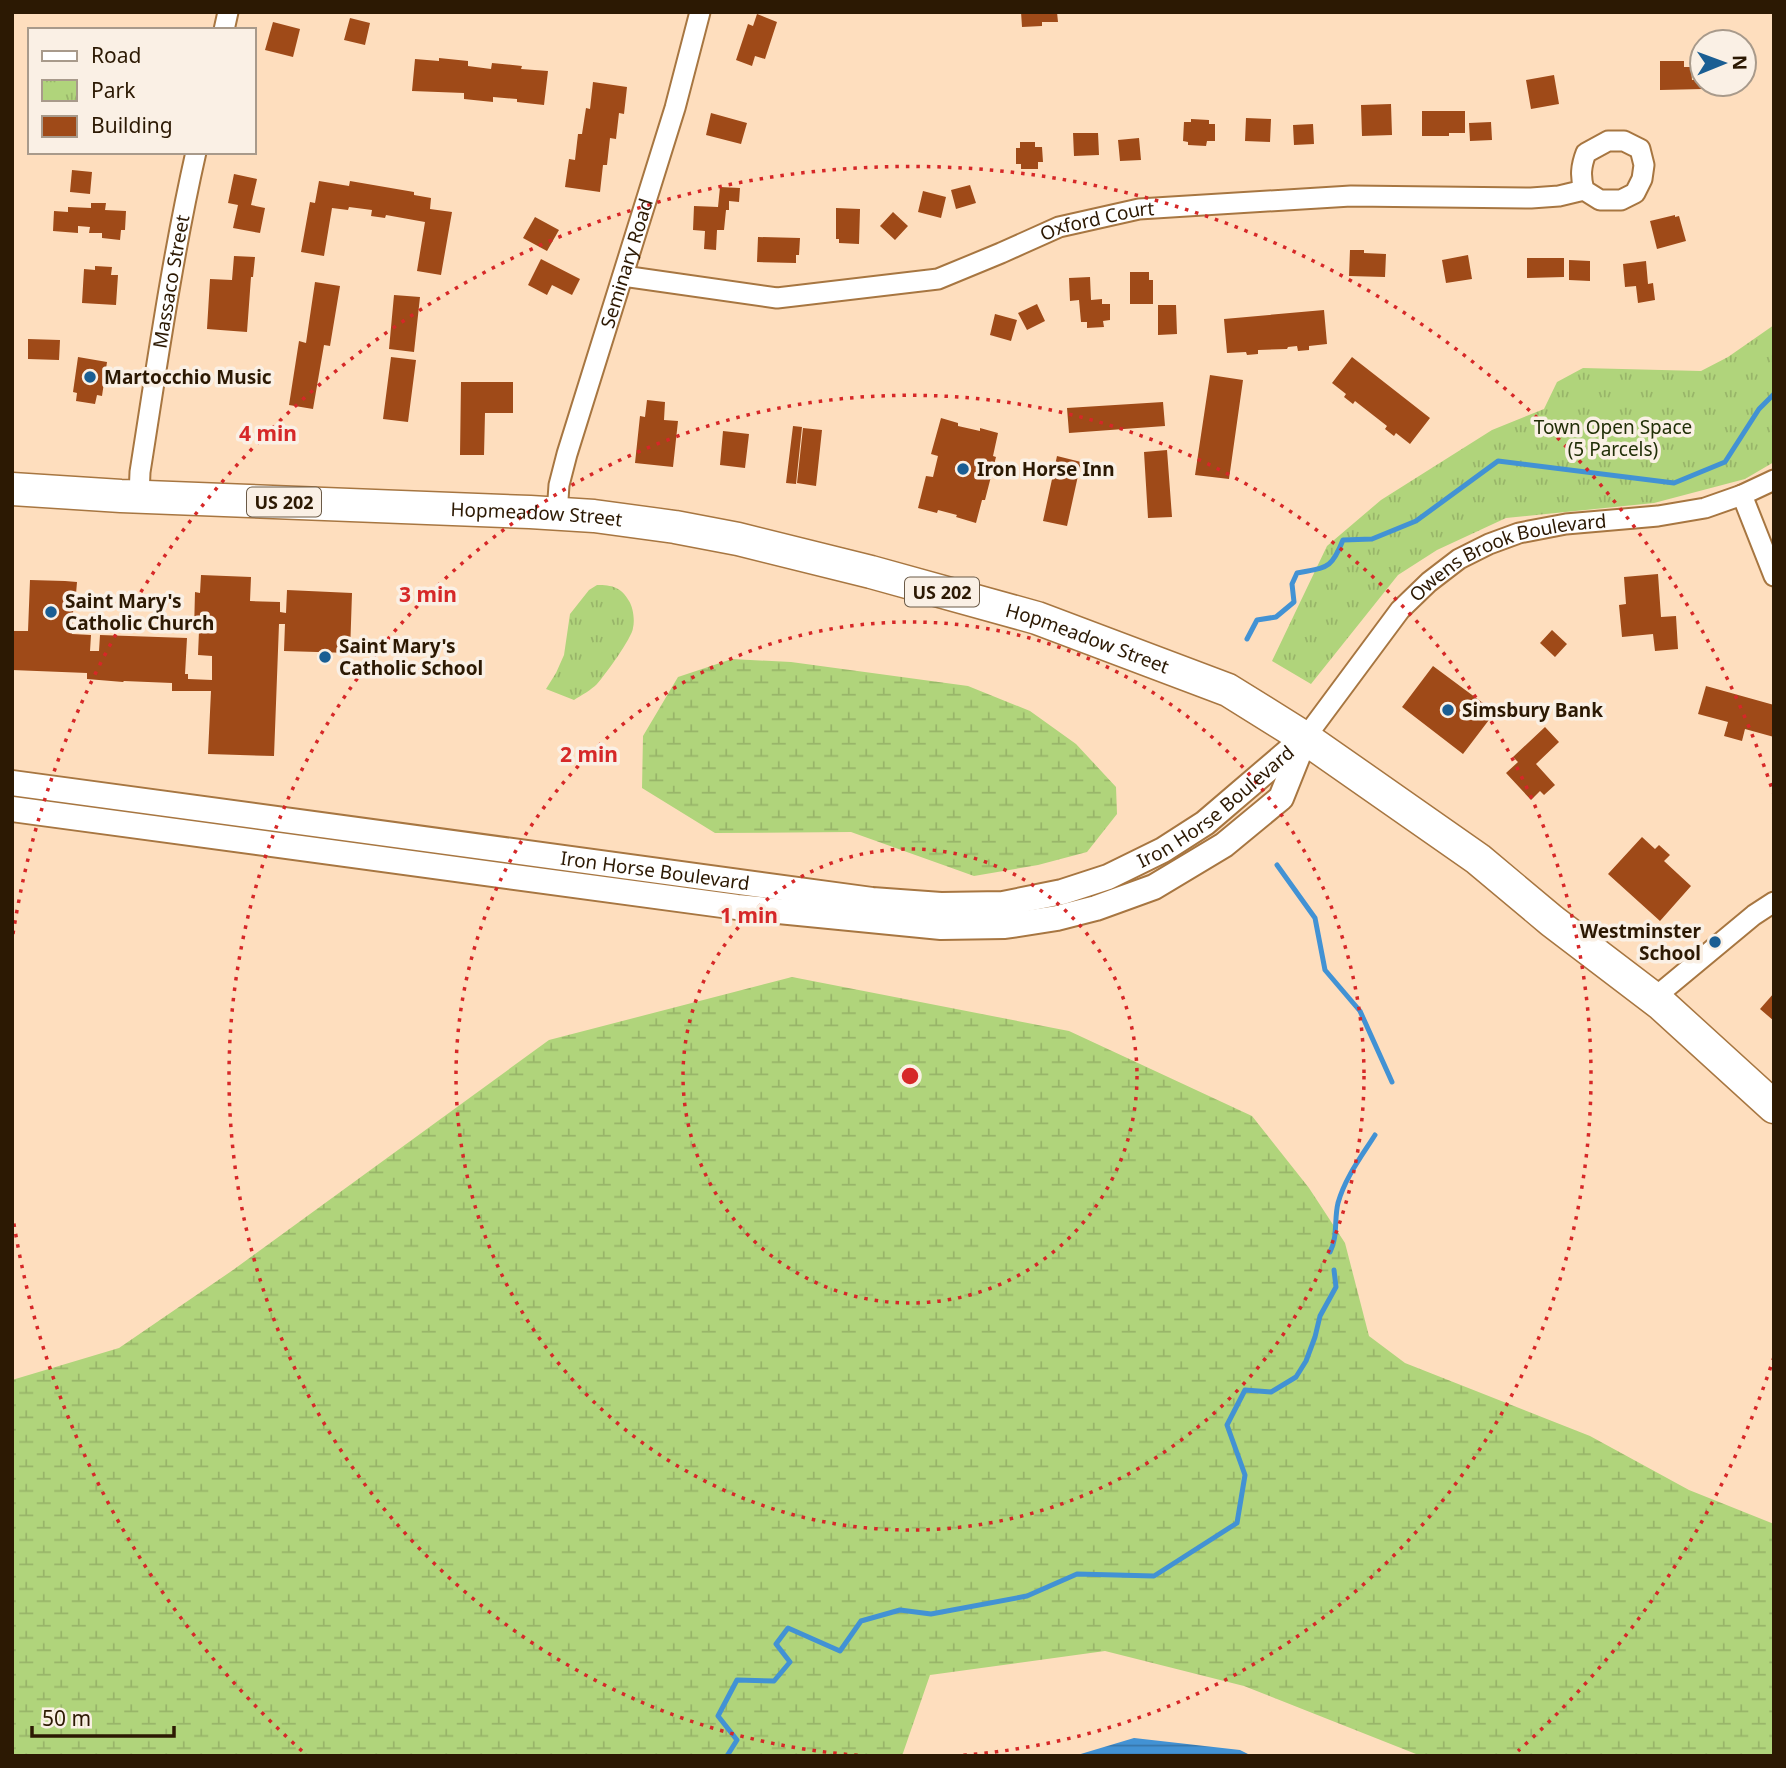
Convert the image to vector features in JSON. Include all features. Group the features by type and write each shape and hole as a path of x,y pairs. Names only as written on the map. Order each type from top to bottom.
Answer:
{"highway":[{"name":"Hopmeadow Street","path":"12,489 594,516 738,539 1037,618 1228,690 1305,738 1478,859 1552,921 1654,998 1774,1107"}],"street":[{"name":"Seminary Road","path":"557,514 559,485 567,454 675,108 700,12"},
{"name":"Massaco Street","path":"139,496 141,464 173,268 196,154"},
{"name":"Oxford Court","path":"623,276 777,298 938,279 1059,227 1139,209 1351,196 1531,198 1559,196 1584,190"},
{"name":"Owens Brook Boulevard","path":"1305,738 1400,610 1429,582 1459,559 1520,533 1566,524 1658,516 1705,508 1774,480"},
{"path":"1742,495 1774,576"},
{"name":"Iron Horse Boulevard","path":"12,783 872,900 941,905 1003,904 1062,892 1108,877 1163,850 1205,823 1305,738"},
{"name":"Iron Horse Boulevard","path":"12,809 737,906 941,927 1005,926 1057,918 1108,904 1154,887 1224,845 1281,798 1305,738"},
{"path":"1654,998 1747,920 1774,902"}],"green space":[{"name":"Town Open Space (5 Parcels)","path":"1774,325 1774,462 1745,479 1654,503 1506,518 1437,550 1398,575 1311,684 1272,661 1327,546 1381,500 1492,430 1544,409 1557,382 1583,368 1701,371 1728,357"},
{"path":"597,585 616,588 626,596 633,610 633,628 623,648 601,679 574,700 546,689 564,655 570,614 589,590"},
{"path":"732,659 791,662 968,686 1030,711 1076,744 1116,787 1117,814 1087,852 1038,865 974,876 851,832 715,833 642,788 643,736 678,677"},
{"path":"792,977 1069,1031 1252,1116 1309,1188 1345,1243 1369,1336 1405,1363 1590,1436 1689,1490 1774,1524 1774,1756 1421,1756 1244,1686 1105,1651 930,1675 902,1756 12,1756 12,1380 119,1348 233,1270 549,1040"}],"water":[{"path":"1134,1738 1240,1750 1252,1756 1074,1756"}],"building":[{"path":"1021,12 1057,12 1058,22 1042,22 1042,26 1022,27"},
{"path":"757,14 777,22 765,59 755,56 752,66 736,60 748,24 753,26"},
{"path":"350,18 370,23 365,45 344,40"},
{"path":"273,22 300,29 293,57 265,50"},
{"path":"439,58 468,61 468,66 491,69 492,63 548,71 544,105 493,97 493,102 464,99 464,93 412,91 415,59 439,61"},
{"path":"1660,61 1684,61 1684,67 1688,67 1688,89 1660,90"},
{"path":"1554,75 1559,104 1531,109 1526,80"},
{"path":"593,82 627,87 624,114 619,113 616,139 610,138 607,165 603,165 600,192 565,187 569,159 575,160 578,134 582,134 586,108 590,109"},
{"path":"1391,104 1392,135 1362,136 1361,105"},
{"path":"1422,111 1465,111 1465,133 1422,136"},
{"path":"711,113 747,123 741,144 706,135"},
{"path":"1246,118 1271,119 1270,142 1245,141"},
{"path":"1191,119 1209,120 1209,124 1215,124 1215,141 1207,141 1206,146 1188,145 1188,142 1183,141 1184,122 1191,122"},
{"path":"1491,122 1492,140 1470,141 1469,123"},
{"path":"1313,124 1314,144 1294,145 1293,125"},
{"path":"1073,133 1098,133 1099,155 1074,156"},
{"path":"1139,138 1141,160 1120,161 1118,140"},
{"path":"1020,142 1035,142 1035,147 1042,147 1043,162 1038,162 1038,169 1021,169 1021,164 1016,164 1016,148 1020,148"},
{"path":"72,170 92,172 90,194 70,192"},
{"path":"234,174 257,179 251,205 265,208 260,233 233,228 238,205 228,203"},
{"path":"319,181 349,186 350,181 414,192 414,195 431,198 430,209 452,212 441,275 417,271 425,222 386,215 385,218 371,216 372,210 332,208 324,256 301,252 310,202 315,203"},
{"path":"970,185 976,203 956,209 951,190"},
{"path":"720,187 740,188 739,202 729,201 724,230 717,230 716,250 704,249 705,231 693,230 694,206 718,207"},
{"path":"923,191 946,197 941,218 918,212"},
{"path":"91,203 106,203 105,210 126,211 125,230 121,230 120,240 102,238 102,233 89,233 90,227 78,226 78,233 53,231 54,211 68,212 68,207 91,208"},
{"path":"836,208 860,209 859,244 839,243 839,239 836,239"},
{"path":"893,212 908,226 895,240 880,226"},
{"path":"1679,216 1686,241 1657,249 1650,221"},
{"path":"535,217 559,230 547,251 523,238"},
{"path":"758,237 800,238 796,263 757,262"},
{"path":"1350,250 1386,254 1385,277 1349,276"},
{"path":"1468,255 1472,279 1446,283 1442,260"},
{"path":"234,256 255,257 247,332 207,329 210,279 232,280"},
{"path":"1527,258 1564,258 1564,277 1527,278"},
{"path":"541,259 580,279 572,295 552,285 547,295 528,285"},
{"path":"1569,260 1590,261 1590,281 1569,280"},
{"path":"1646,261 1648,284 1653,283 1655,300 1638,303 1636,286 1625,287 1623,264"},
{"path":"95,266 112,267 111,275 118,275 116,305 82,303 84,269 95,270"},
{"path":"1130,272 1149,272 1149,280 1153,280 1153,304 1130,304"},
{"path":"1090,277 1091,300 1102,299 1102,304 1110,304 1110,320 1103,321 1104,327 1087,328 1087,322 1081,322 1079,300 1070,301 1069,278"},
{"path":"315,282 340,286 330,346 324,345 313,409 289,405 299,341 306,343"},
{"path":"394,295 420,297 414,352 389,349"},
{"path":"1037,304 1045,321 1027,330 1018,313"},
{"path":"1158,305 1176,305 1177,334 1158,335"},
{"path":"1324,310 1327,344 1309,346 1309,350 1298,351 1297,346 1258,350 1258,354 1227,353 1224,319"},
{"path":"995,314 1017,320 1011,341 990,335"},
{"path":"28,339 60,340 59,360 28,359"},
{"name":"Martocchio Music","path":"78,357 107,362 102,396 97,395 95,404 76,401 77,393 73,392"},
{"path":"391,357 416,360 408,422 383,419"},
{"path":"1352,357 1430,418 1410,444 1396,433 1394,436 1385,429 1387,426 1355,401 1353,404 1344,397 1346,394 1332,383"},
{"path":"1210,375 1243,380 1229,479 1195,475"},
{"path":"461,382 513,382 513,413 485,413 484,455 460,455"},
{"path":"647,400 665,402 664,420 678,421 673,467 635,463 640,416 645,417"},
{"path":"1163,402 1165,426 1069,433 1067,408"},
{"path":"941,418 958,423 958,426 998,433 993,456 996,457 976,523 938,510 937,513 918,508 926,476 933,477 938,456 931,454"},
{"path":"793,426 802,427 796,484 786,483"},
{"path":"803,428 822,430 816,486 797,483"},
{"path":"723,431 749,434 745,468 720,465"},
{"path":"1167,450 1172,517 1148,518 1144,452"},
{"path":"1057,456 1081,462 1067,526 1043,521"},
{"path":"1658,574 1661,617 1676,616 1678,649 1655,651 1653,634 1622,637 1619,605 1626,604 1624,577"},
{"path":"201,575 251,577 250,601 280,602 280,612 286,613 287,590 352,593 350,653 284,651 285,624 279,624 274,756 208,754 211,691 172,691 172,683 87,679 87,673 12,670 12,631 28,631 30,580 65,581 77,582 72,634 91,635 90,651 99,651 100,635 187,638 185,674 188,674 188,679 212,680 212,656 198,655 199,631 194,631 195,592 200,593"},
{"path":"1552,630 1567,644 1555,657 1540,643"},
{"name":"Simsbury Bank","path":"1433,666 1495,712 1463,754 1402,707"},
{"path":"1706,686 1774,705 1774,737 1745,729 1742,741 1724,736 1728,722 1698,714"},
{"path":"1545,727 1559,742 1536,764 1555,785 1544,795 1540,791 1531,800 1506,773 1518,762 1513,757"},
{"path":"1642,837 1655,849 1659,845 1670,855 1664,861 1691,886 1660,921 1608,874"},
{"path":"1774,993 1774,1021 1760,1009"}],"waterway":[{"path":"1247,639 1257,620 1276,617 1294,602 1292,584 1297,573 1327,566 1343,540 1372,539 1416,521 1498,461 1674,483 1725,462 1759,409 1774,394"},
{"path":"1277,865 1315,918 1325,970 1360,1011 1392,1082"},
{"path":"1330,1252 1341,1194 1375,1135"},
{"path":"727,1756 737,1740 718,1716 737,1680 774,1681 790,1662 776,1644 788,1628 840,1651 861,1621 900,1610 931,1614 1027,1596 1077,1574 1154,1576 1237,1523 1245,1475 1227,1425 1245,1390 1271,1392 1296,1377 1306,1361 1320,1316 1336,1287 1334,1270"}],"place":[{"name":"Martocchio Music","path":"90,377"},
{"name":"Iron Horse Inn","path":"963,469"},
{"name":"Saint Mary's Catholic Church","path":"51,612"},
{"name":"Saint Mary's Catholic School","path":"325,657"},
{"name":"Simsbury Bank","path":"1448,710"},
{"name":"Westminster School","path":"1715,942"}]}
